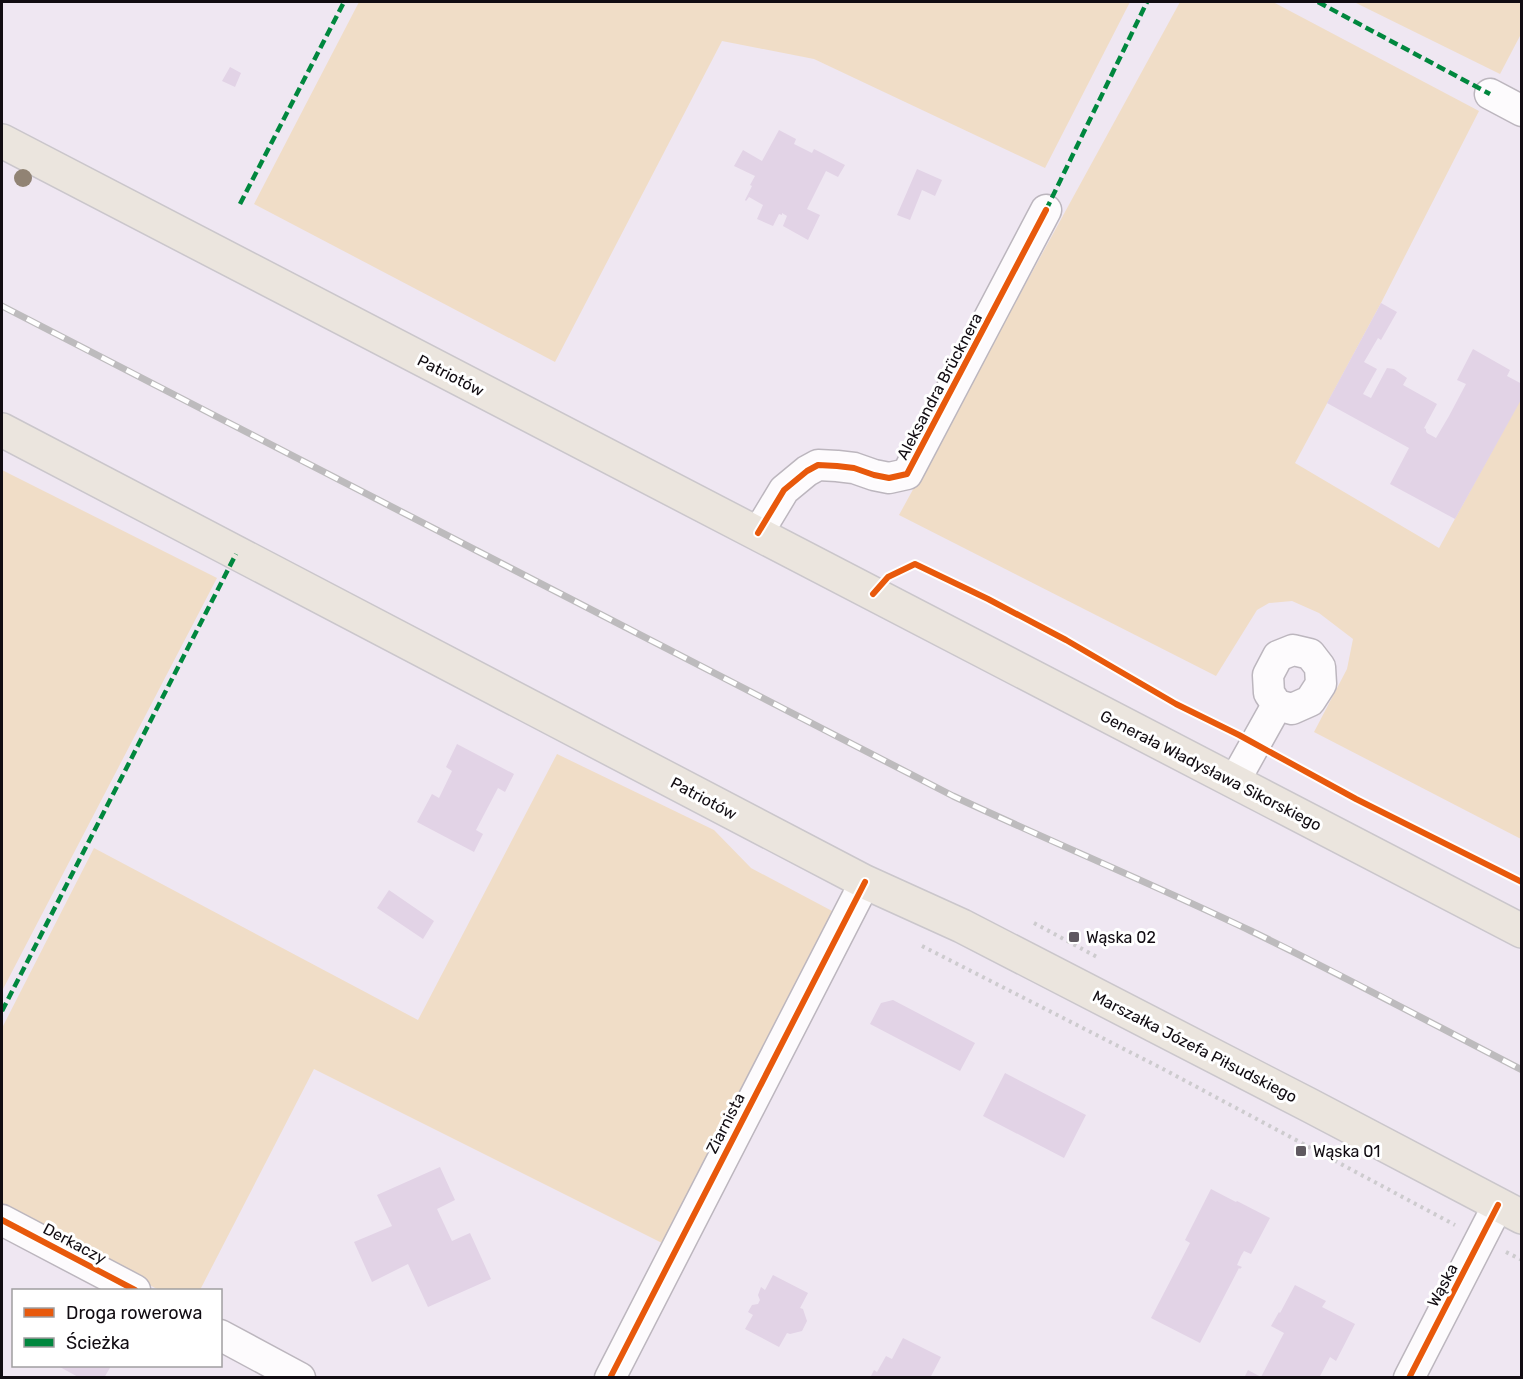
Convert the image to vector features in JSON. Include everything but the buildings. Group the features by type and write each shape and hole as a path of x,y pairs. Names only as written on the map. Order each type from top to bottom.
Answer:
{"main road":[{"name":"Patriotów","path":"2,141 901,609"},
{"name":"Patriotów","path":"2,430 865,882"},
{"name":"Generała Władysława Sikorskiego","path":"901,609 1521,931"},
{"name":"Marszałka Józefa Piłsudskiego","path":"865,882 962,926 1510,1211"}],"street":[{"path":"1490,94 1521,111"},
{"name":"Aleksandra Brücknera","path":"758,533 784,490 818,465 854,468 889,478 907,474 1046,210"},
{"path":"1234,782 1277,705"},
{"name":"Ziarnista","path":"610,1377 865,882"},
{"name":"Wąska","path":"1409,1377 1510,1211"},
{"name":"Derkaczy","path":"2,1220 133,1289"},
{"path":"222,1336 300,1377"}],"path":[{"path":"915,942 1165,1070 1464,1230"}],"shaded area":[{"path":"359,2 1130,2 1045,168 814,59 722,41 555,362 254,204"},
{"path":"1180,2 1273,2 1479,111 1381,303 1295,463 1439,548 1521,398 1521,839 1314,732 1347,669 1353,639 1319,613 1292,601 1269,603 1257,610 1216,676 899,515"},
{"path":"1354,2 1521,2 1521,34 1500,74"},
{"path":"2,470 217,578 2,991"},
{"path":"557,754 714,830 751,868 834,912 664,1244 314,1069 201,1289 157,1289 2,1209 2,1028 94,848 418,1020"}],"railway":[{"path":"2,306 953,796 1251,931 1522,1070"}],"marked path":[{"path":"240,204 344,2"},
{"path":"1046,210 1147,2"},
{"path":"1318,2 1490,94"},
{"path":"2,1011 236,554"}],"cycle path":[{"path":"758,533 784,490 818,465 854,468 889,478 907,474 1046,210"},
{"path":"873,594 888,577 915,564 1066,640 1176,704 1239,735 1356,799 1522,882"},
{"path":"610,1378 865,882"},
{"path":"1409,1378 1498,1205"},
{"path":"2,1220 133,1289"}],"place":[{"name":"Wąska 02","path":"1074,937"},
{"name":"Wąska 01","path":"1301,1151"}]}
